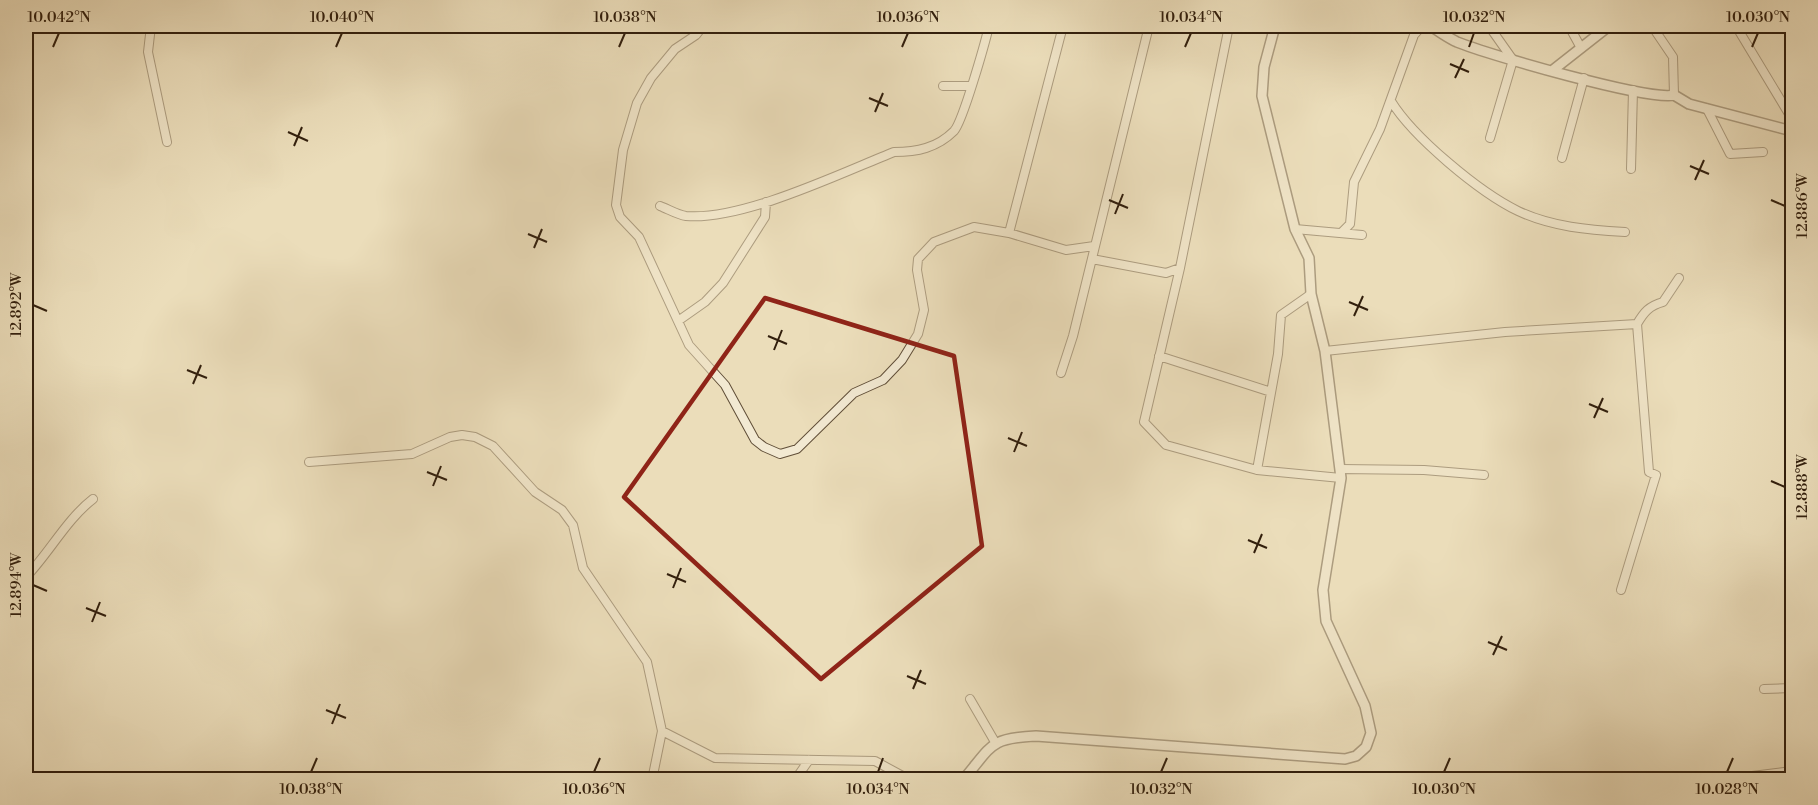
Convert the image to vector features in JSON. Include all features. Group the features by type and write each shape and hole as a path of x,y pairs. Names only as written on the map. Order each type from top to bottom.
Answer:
{"street":[{"path":"26,30 27,26"},
{"path":"151,26 148,52 167,142"},
{"path":"703,26 696,35 675,49 651,78 637,103 623,150 616,205 620,216 639,237 689,345 725,385 755,440 764,447 780,454 797,449 854,393 883,380 902,360 918,334 924,310 917,270 918,259 934,242 974,227 1009,233 1066,250 1094,246"},
{"path":"660,206 685,216 720,215 766,202 894,152 915,152 932,147 955,130 980,62 989,26"},
{"path":"1009,233 1063,26"},
{"path":"1061,373 1092,259 1149,26"},
{"path":"1229,26 1180,268 1143,422 1166,445 1257,470 1341,474 1424,470 1484,475"},
{"path":"963,780 995,742 1005,737 1036,736 1345,759 1356,756 1366,747 1371,733 1365,706 1326,621 1323,590 1341,474 1324,351 1311,294 1309,258 1295,229 1262,96 1264,67 1275,26"},
{"path":"1341,233 1350,224 1354,182 1391,101 1414,35 1422,26"},
{"path":"1430,26 1455,42 1513,60 1664,97 1674,95 1689,104 1792,131"},
{"path":"1490,26 1513,60"},
{"path":"1569,26 1581,48"},
{"path":"1553,70 1609,26"},
{"path":"1652,26 1672,57 1674,95"},
{"path":"1736,26 1792,119"},
{"path":"1490,138 1513,60"},
{"path":"1562,158 1584,78"},
{"path":"943,86 970,86"},
{"path":"1631,169 1633,90"},
{"path":"1391,101 1401,117 1450,163 1518,211 1574,228 1625,232"},
{"path":"1707,109 1730,154 1763,152"},
{"path":"678,321 705,302 723,283 765,217 766,202"},
{"path":"1295,229 1362,235"},
{"path":"1092,259 1166,273 1180,268"},
{"path":"1621,590 1656,475 1649,472 1637,324 1643,313 1652,305 1664,302 1679,278"},
{"path":"1257,470 1278,354 1281,315 1311,294"},
{"path":"1324,351 1505,332 1637,324"},
{"path":"1159,356 1271,392"},
{"path":"309,462 412,454 462,435 475,436 493,446 535,492 562,510 573,525 583,568 647,662 663,731 652,780"},
{"path":"26,577 48,554 79,509 93,499"},
{"path":"1764,689 1792,688"},
{"path":"970,699 995,742"},
{"path":"663,731 715,758 875,761 910,780"},
{"path":"795,780 809,760"},
{"path":"1720,780 1792,771"}],"highlighted area":[{"path":"765,298 954,356 982,546 821,679 624,497"}]}
